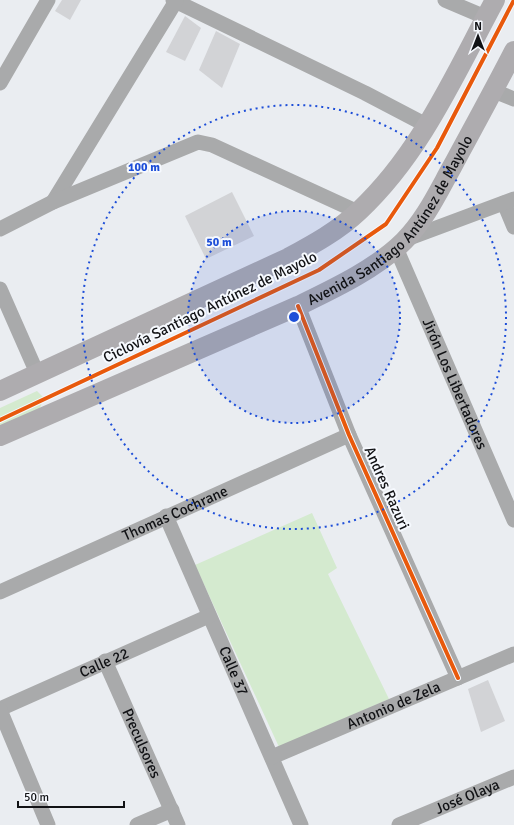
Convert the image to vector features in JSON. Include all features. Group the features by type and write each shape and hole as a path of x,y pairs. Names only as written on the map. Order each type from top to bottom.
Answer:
{"main road":[{"name":"Avenida Santiago Antúnez de Mayolo","path":"0,391 288,258 322,239 358,212 405,160 428,126 494,0"},
{"name":"Avenida Santiago Antúnez de Mayolo","path":"0,436 298,306 340,285 400,244 430,206 494,91 514,51"}],"street":[{"path":"0,83 48,0"},
{"path":"445,0 485,17"},
{"path":"53,202 174,1 365,93 428,126"},
{"path":"494,91 514,99"},
{"path":"0,229 53,202 189,145 201,142 212,145 358,212"},
{"path":"400,244 509,201 514,227"},
{"name":"Jirón Los Libertadores","path":"400,244 514,520"},
{"path":"0,289 37,373"},
{"name":"Andres Razuri","path":"298,306 349,435 458,678"},
{"name":"Thomas Cochrane","path":"0,591 349,435"},
{"name":"Calle 37","path":"166,516 301,825"},
{"name":"Calle 22","path":"0,709 209,616"},
{"name":"Antonio de Zela","path":"272,757 514,654"},
{"name":"Preculsores","path":"105,661 178,825"},
{"path":"0,709 48,825"},
{"name":"José Olaya","path":"399,825 513,781"},
{"path":"138,825 172,810"}],"green space":[{"path":"37,391 44,398 39,410 0,428 0,408"},
{"path":"312,513 337,568 328,574 389,699 279,747 195,565"}],"building":[{"path":"62,0 81,0 70,20 55,11"},
{"path":"185,16 201,28 185,61 166,52"},
{"path":"216,31 240,44 222,88 199,70"},
{"path":"232,192 254,236 206,259 185,216"},
{"path":"488,680 505,721 481,732 468,689"}],"cycle path":[{"name":"Ciclovía Santiago Antúnez de Mayolo","path":"0,420 319,270 386,224 437,148 514,0"},
{"path":"298,306 349,435 458,678"}]}
